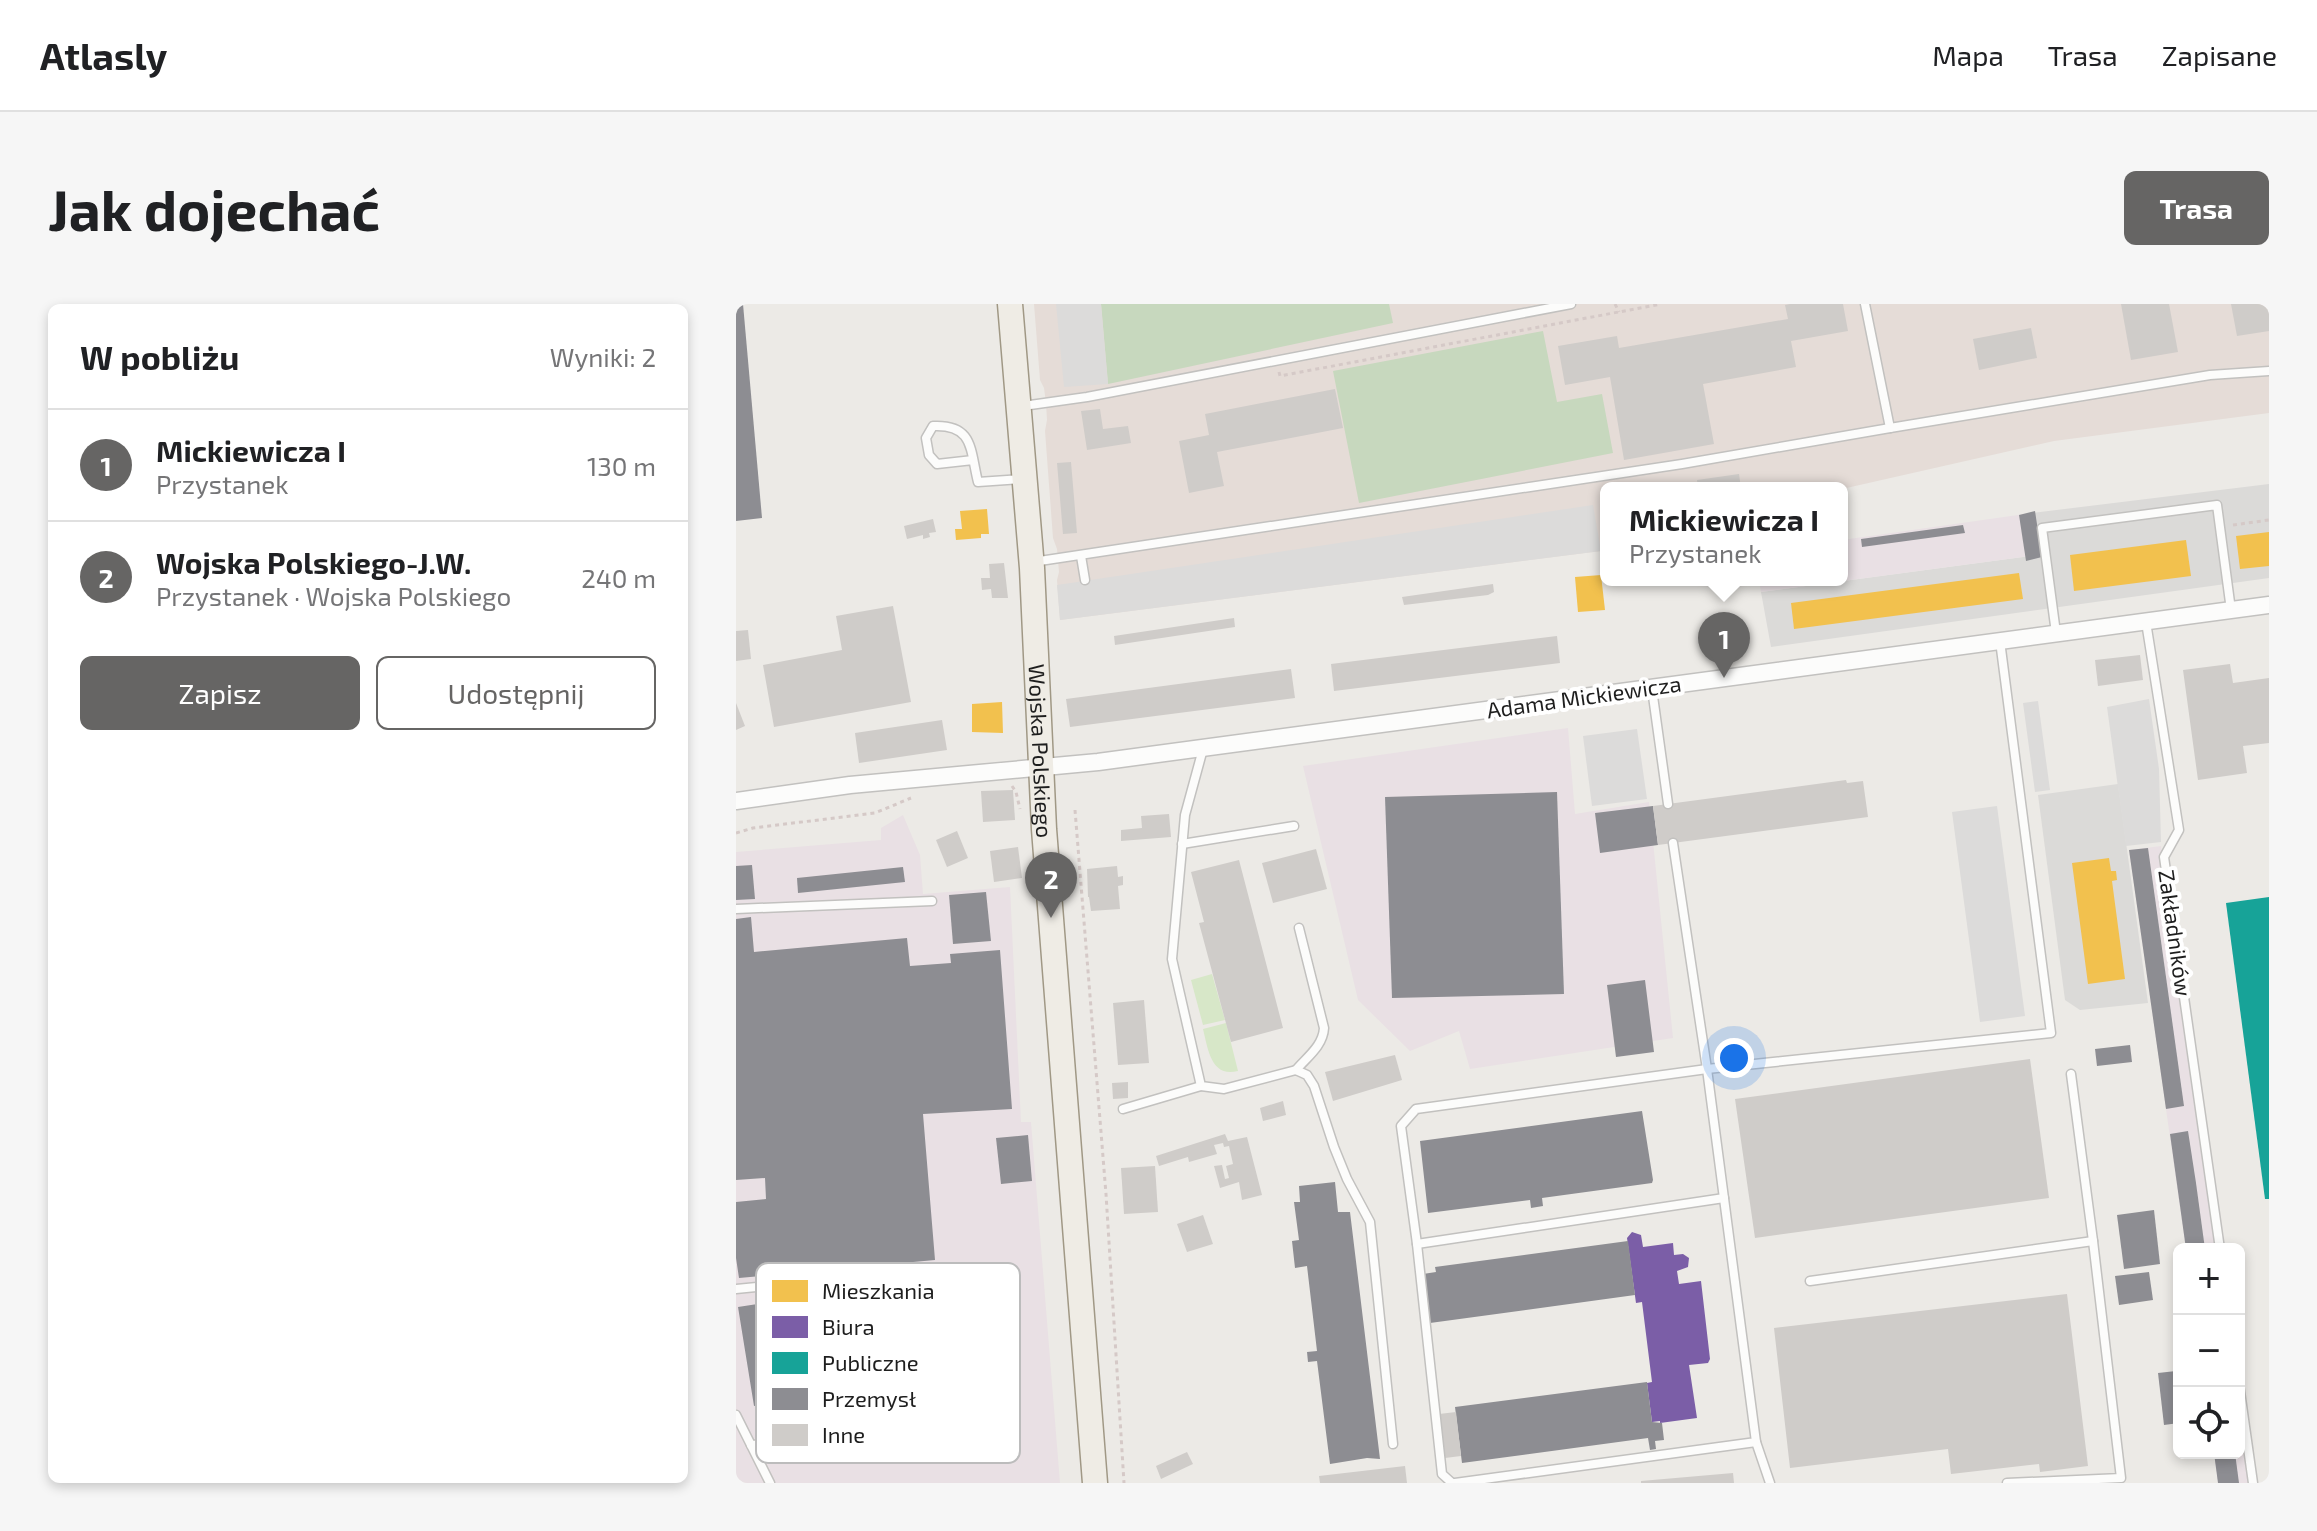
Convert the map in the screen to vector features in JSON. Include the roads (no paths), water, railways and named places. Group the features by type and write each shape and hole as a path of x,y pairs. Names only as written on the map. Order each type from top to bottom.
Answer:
{"main road":[{"name":"Wojska Polskiego","path":"1010,304 1032,562 1044,829 1095,1483"}],"street":[{"name":"Adama Mickiewicza","path":"736,801 850,785 1098,762 2269,605"}],"lane":[{"path":"1018,407 1087,397 1571,304"},
{"path":"1865,304 1890,428"},
{"path":"1032,562 1682,464 2210,375 2269,371"},
{"path":"973,460 937,464 929,455 926,438 933,426 949,426 963,432 969,444 973,460 978,482 1023,478"},
{"path":"2056,633 2042,528 2217,505 2231,610"},
{"path":"1081,556 1085,580"},
{"name":"Zakładników","path":"2146,622 2179,830 2164,857 2219,1243"},
{"path":"1756,1442 1454,1483 1442,1474 1401,1126 1416,1109 1707,1069 2051,1033 2000,641"},
{"path":"1652,689 1668,804"},
{"path":"1201,1086 1172,959 1185,815 1203,748"},
{"path":"1182,844 1294,826"},
{"path":"1673,843 1707,1069 1756,1442 1770,1483"},
{"path":"736,909 932,901"},
{"path":"1123,1109 1201,1086 1224,1089 1296,1070 1324,1036 1299,928"},
{"path":"1296,1070 1307,1075 1314,1086 1347,1179 1370,1222 1393,1444"},
{"path":"2007,1483 2121,1478 2071,1074"},
{"path":"1417,1244 1724,1198"},
{"path":"1810,1281 2093,1241"},
{"path":"736,1289 756,1287"},
{"path":"2239,1387 2253,1483"},
{"path":"736,1415 756,1455"},
{"path":"751,1445 756,1445"},
{"path":"760,1463 770,1483"}],"place":[{"name":"Mickiewicza I","path":"1724,678"},
{"name":"Wojska Polskiego-J.W.","path":"1051,918"}]}
